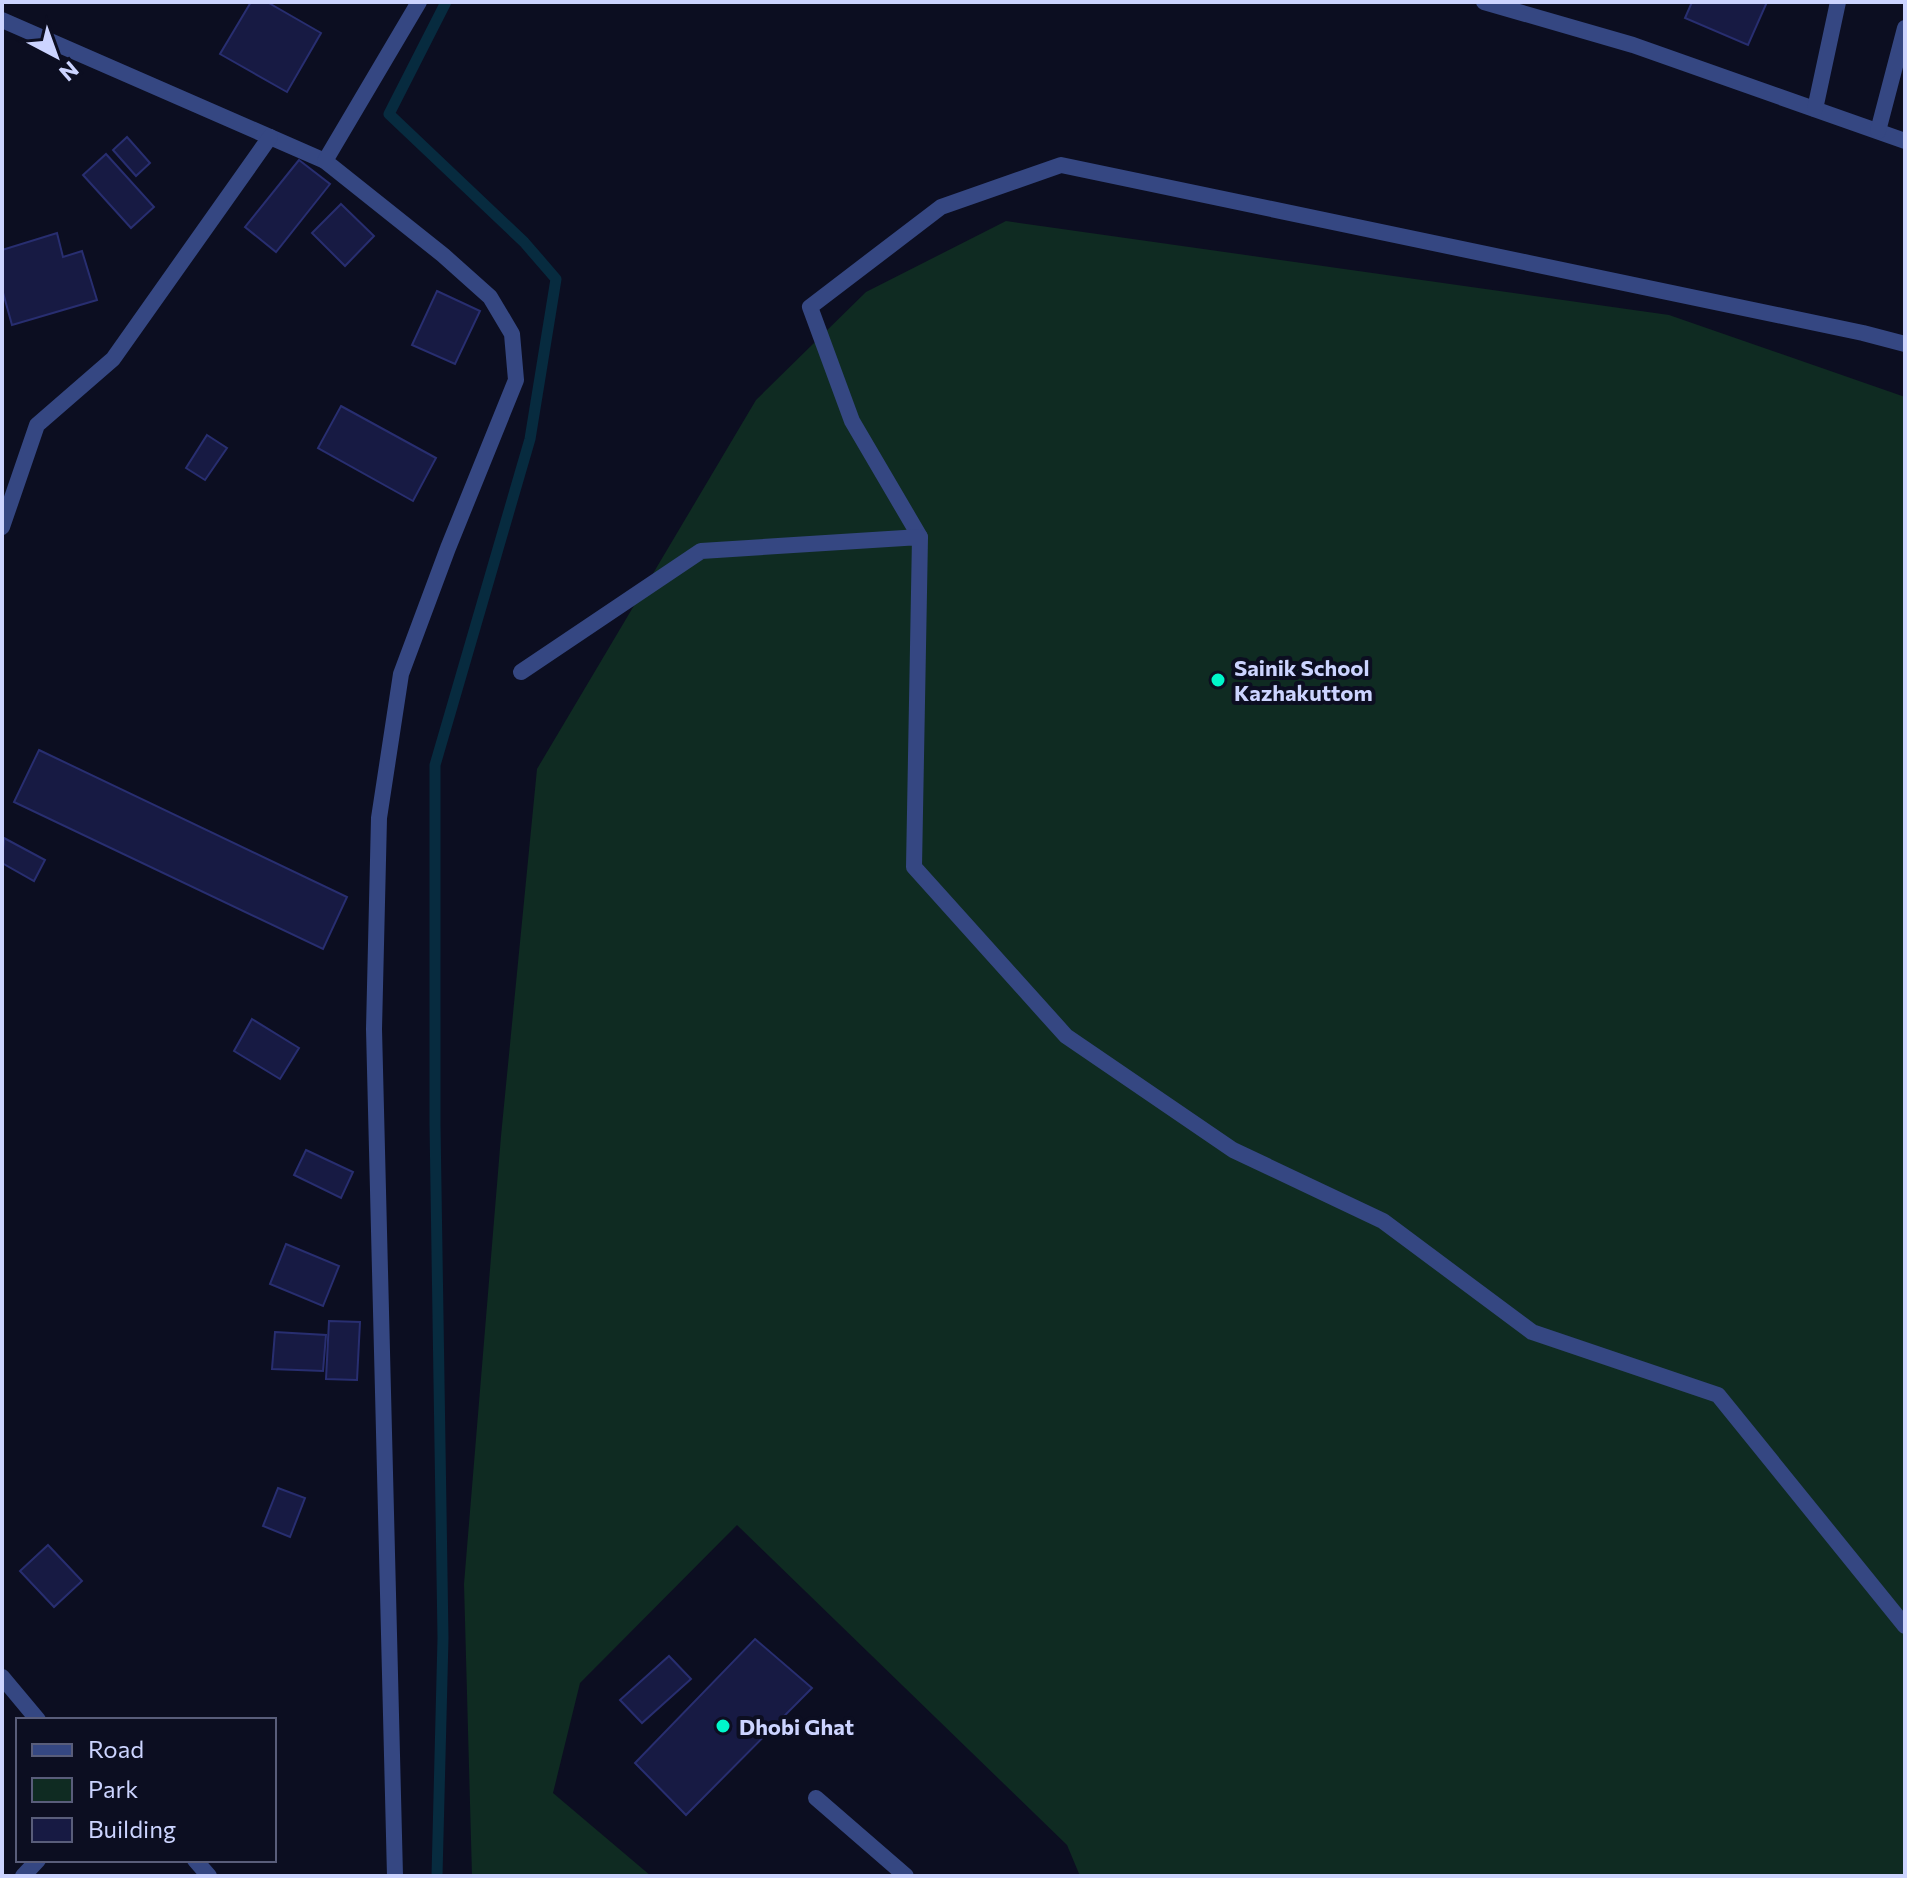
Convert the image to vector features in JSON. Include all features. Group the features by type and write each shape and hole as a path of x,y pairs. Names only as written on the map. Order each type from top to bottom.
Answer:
{"street":[{"path":"325,161 419,2"},
{"path":"1484,2 1633,45 1905,141"},
{"path":"1815,109 1838,2"},
{"path":"2,20 325,161 443,255 490,297 512,334 516,380 401,674 379,818 374,1029 395,1876"},
{"path":"1878,131 1905,28"},
{"path":"2,527 37,425 113,359 270,137"},
{"path":"1905,344 1061,165 941,207 810,307 852,421 920,537 914,867 1066,1036 1233,1150 1383,1221 1532,1332 1718,1395 1905,1626"},
{"path":"521,672 701,551 920,537"},
{"path":"2,1677 36,1718"},
{"path":"816,1798 906,1876"}],"green space":[{"name":"Sainik School Kazhakuttom","path":"1006,221 1669,315 1905,397 1905,1876 1080,1876 1067,1845 737,1525 580,1683 553,1793 651,1876 472,1876 464,1584 501,1136 537,769 756,400 866,292"}],"building":[{"path":"251,2 267,2 321,33 287,92 220,54"},
{"path":"1692,2 1767,2 1748,45 1685,18"},
{"path":"127,137 150,163 136,176 113,150"},
{"path":"106,154 154,207 131,228 83,175"},
{"path":"299,160 330,184 276,252 245,227"},
{"path":"341,204 374,236 345,266 312,233"},
{"path":"57,233 63,257 82,251 97,300 12,325 2,289 2,250"},
{"path":"437,291 480,311 455,364 412,345"},
{"path":"341,406 436,458 413,501 318,448"},
{"path":"207,435 227,448 205,480 186,468"},
{"path":"39,750 347,897 323,949 14,802"},
{"path":"4,838 45,860 34,881 2,863"},
{"path":"252,1019 299,1048 280,1079 234,1051"},
{"path":"306,1150 353,1172 341,1198 294,1175"},
{"path":"286,1244 339,1266 323,1306 270,1284"},
{"path":"329,1321 360,1322 357,1380 326,1379"},
{"path":"275,1332 326,1335 323,1371 272,1369"},
{"path":"278,1488 305,1498 290,1537 263,1526"},
{"path":"48,1545 82,1581 54,1607 20,1571"},
{"name":"Dhobi Ghat","path":"755,1639 812,1688 686,1815 635,1763"},
{"path":"669,1656 691,1679 642,1723 620,1700"}],"waterway":[{"path":"437,1876 443,1638 435,1124 435,765 530,439 556,279 524,242 389,114 446,2"}],"place":[{"name":"Sainik School Kazhakuttom","path":"1218,680"},
{"name":"Dhobi Ghat","path":"723,1726"}]}
